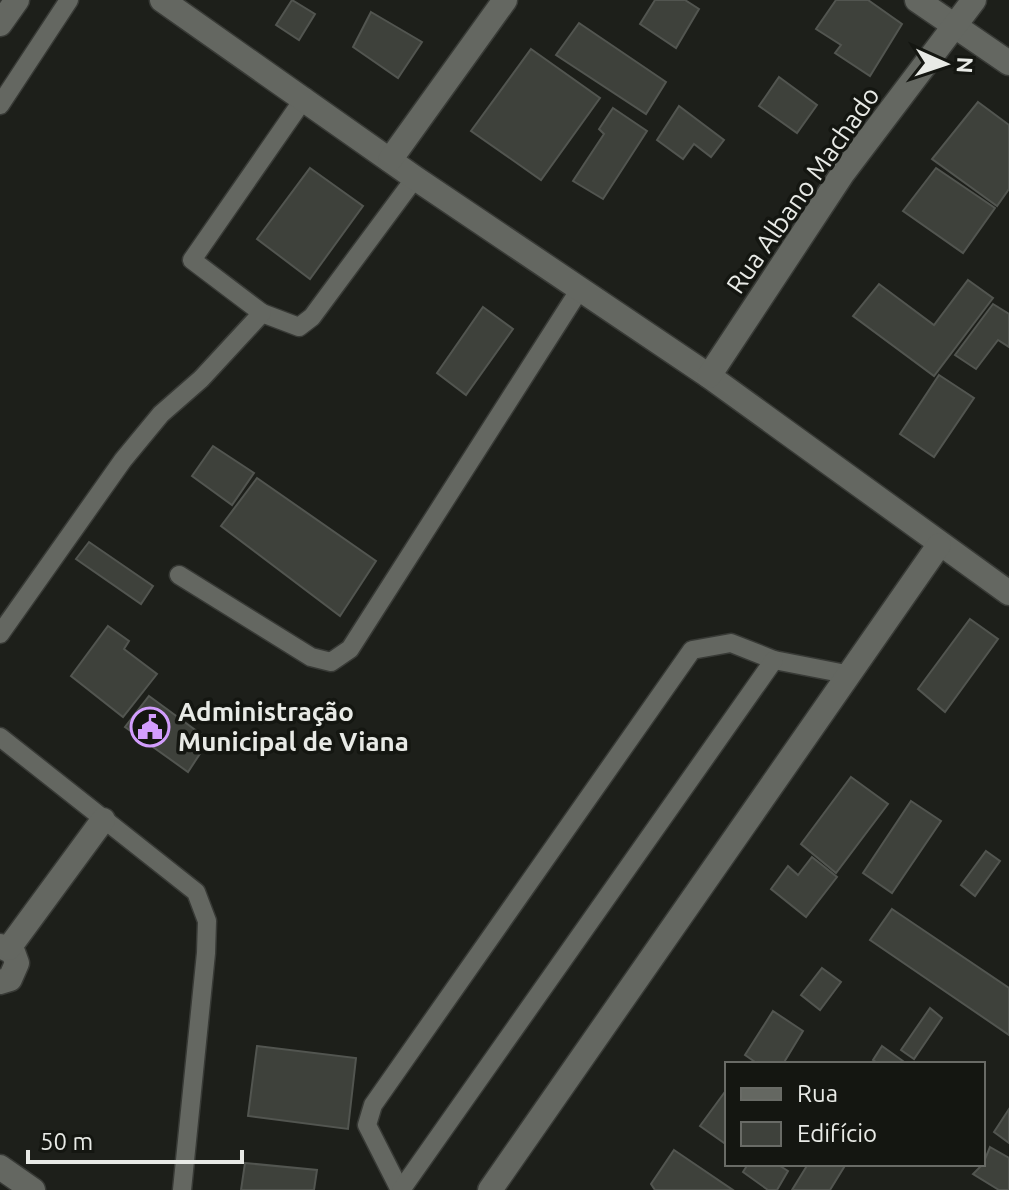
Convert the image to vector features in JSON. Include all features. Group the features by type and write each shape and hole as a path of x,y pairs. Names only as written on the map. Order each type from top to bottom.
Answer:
{"street":[{"path":"0,24 17,0"},
{"path":"162,0 305,97 415,178 709,376 1009,593"},
{"path":"390,160 505,0"},
{"path":"917,0 1009,63"},
{"name":"Rua Albano Machado","path":"709,376 843,173 974,0"},
{"path":"490,1190 939,545"},
{"path":"0,982 10,979 16,969 16,958 4,947 103,820"},
{"path":"0,1167 33,1190"}],"lane":[{"path":"0,105 69,0"},
{"path":"305,97 192,260 262,313 299,327 312,317 415,178"},
{"path":"179,575 311,657 331,662 350,649 580,289"},
{"path":"0,634 123,460 161,414 201,379 262,313"},
{"path":"774,660 400,1190 367,1125 373,1105 692,650 731,643 774,660 851,675"},
{"path":"0,737 196,892 207,921 182,1190"}],"building":[{"path":"292,0 315,14 299,40 276,25"},
{"path":"655,0 685,0 699,9 676,48 640,24"},
{"path":"836,0 868,0 902,24 870,76 835,53 841,45 816,29"},
{"path":"371,12 422,42 398,78 353,47"},
{"path":"579,23 666,82 646,114 556,55"},
{"path":"531,49 600,98 541,180 471,131"},
{"path":"779,77 817,105 797,133 759,106"},
{"path":"978,102 1009,125 1009,189 997,206 932,159"},
{"path":"679,106 724,140 711,157 694,144 683,159 657,140"},
{"path":"613,108 647,131 603,199 573,181 604,134 599,129"},
{"path":"310,168 363,206 310,279 257,239"},
{"path":"936,168 995,208 963,253 903,211"},
{"path":"968,280 993,298 934,376 853,316 879,284 934,325"},
{"path":"993,304 1009,314 1009,347 998,340 976,369 955,355"},
{"path":"483,307 513,329 466,395 437,373"},
{"path":"939,375 974,398 934,457 900,434"},
{"path":"213,446 254,473 232,505 192,476"},
{"path":"257,478 376,561 340,616 221,526"},
{"path":"89,542 153,586 141,604 76,559"},
{"path":"970,619 998,639 945,712 918,689"},
{"path":"108,626 129,641 124,649 157,674 123,717 71,676"},
{"path":"149,696 209,740 188,772 125,727"},
{"path":"851,777 888,804 836,873 801,844"},
{"path":"911,801 941,821 892,893 863,873"},
{"path":"986,851 1000,861 975,896 961,885"},
{"path":"812,857 837,877 806,917 771,889 788,866 798,875"},
{"path":"892,909 1009,988 1009,1035 870,940"},
{"path":"822,968 841,982 820,1010 801,995"},
{"path":"930,1008 942,1018 914,1059 901,1050"},
{"path":"773,1011 803,1031 784,1062 755,1062 745,1055"},
{"path":"257,1046 356,1058 348,1129 248,1116"},
{"path":"882,1046 904,1062 876,1062 873,1060"},
{"path":"725,1092 725,1144 700,1126"},
{"path":"1009,1109 1009,1143 994,1132"},
{"path":"990,1147 1009,1158 1009,1190 999,1190 973,1174 985,1166"},
{"path":"674,1150 733,1190 655,1190 651,1184"},
{"path":"245,1163 317,1170 314,1190 241,1190"},
{"path":"747,1166 780,1166 788,1171 777,1190 768,1190 743,1172"},
{"path":"807,1166 845,1166 830,1190 792,1190"}],"place":[{"name":"Administração Municipal de Viana","path":"150,727"}]}
